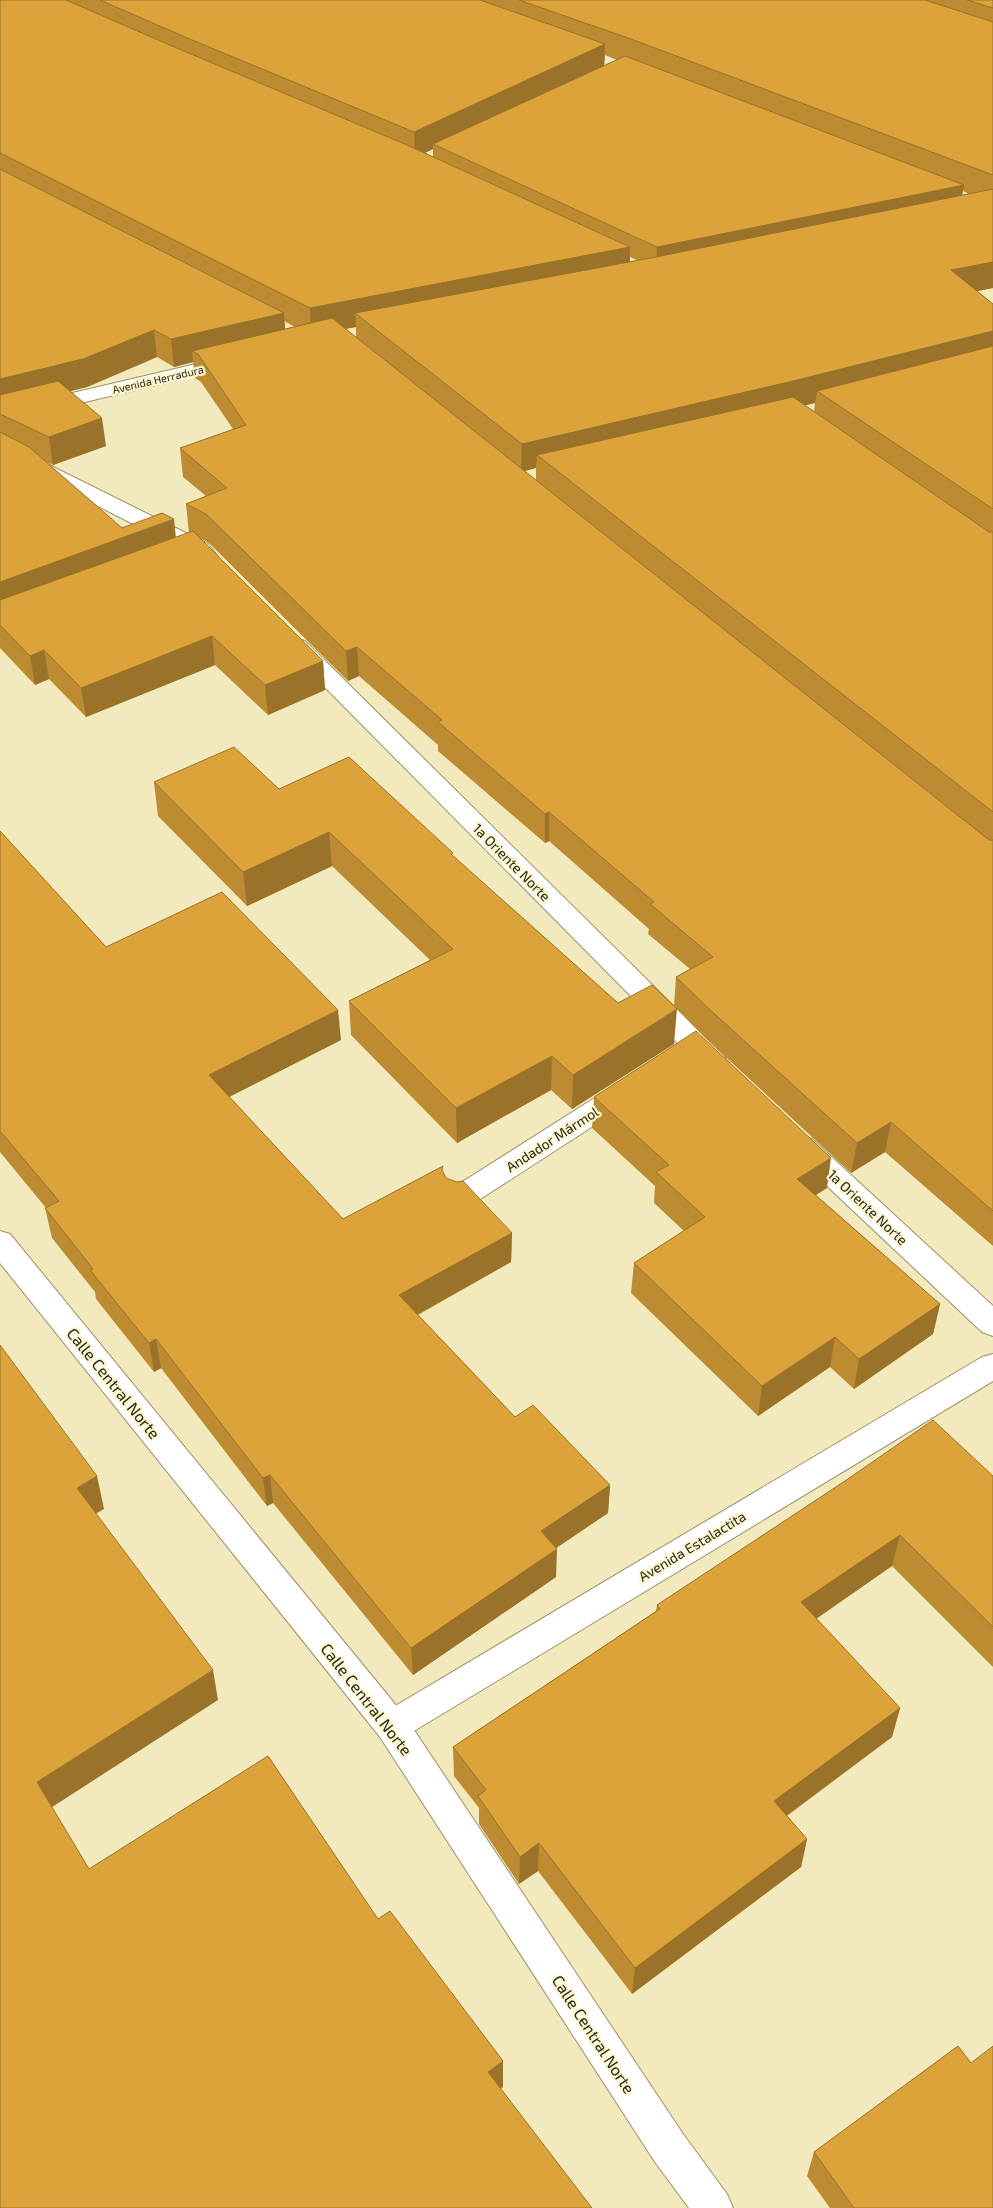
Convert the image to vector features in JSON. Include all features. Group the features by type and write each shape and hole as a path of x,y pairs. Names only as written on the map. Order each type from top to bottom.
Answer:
{"street":[{"name":"Avenida Herradura","path":"0,416 252,357"},
{"path":"0,448 200,549 221,570"},
{"path":"173,559 200,549"},
{"name":"1a Oriente Norte","path":"284,633 695,1046 732,1080"},
{"path":"672,1062 695,1046"},
{"name":"Andador Mármol","path":"458,1199 648,1077"},
{"name":"1a Oriente Norte","path":"782,1127 993,1324"},
{"name":"Calle Central Norte","path":"0,1242 392,1726 669,2148 713,2208"},
{"name":"Avenida Estalactita","path":"392,1726 993,1366"}],"building":[{"path":"0,0 66,0 407,145 630,247 310,308 0,153"},
{"path":"100,0 480,0 605,44 414,132"},
{"path":"519,0 925,0 993,22 993,175 631,39"},
{"path":"967,0 993,0 993,8"},
{"path":"625,56 964,185 657,247 433,144"},
{"path":"0,169 284,313 171,339 154,330 83,359 0,379"},
{"path":"993,189 993,262 951,270 993,304 993,331 793,381 522,444 355,313 656,257"},
{"path":"332,318 989,840 993,840 993,1211 891,1122 857,1143 676,977 713,957 650,904 654,902 549,812 545,814 438,722 442,720 357,647 346,651 206,514 186,504 227,488 180,448 246,425 198,354 192,351"},
{"path":"993,346 993,509 817,391"},
{"path":"58,381 102,418 49,437 0,414 0,395"},
{"path":"793,397 989,532 993,532 993,812 537,455"},
{"path":"0,432 29,447 122,528 162,513 174,519 0,582"},
{"path":"193,531 323,661 265,685 212,636 81,688 44,650 30,656 0,625 0,600"},
{"path":"234,747 279,789 349,757 453,853 451,854 618,1003 652,985 677,1009 573,1075 552,1056 456,1108 349,1001 453,949 329,832 243,872 154,782"},
{"path":"0,831 106,947 222,892 338,1010 209,1075 343,1219 443,1166 442,1170 446,1178 457,1182 463,1181 512,1233 399,1295 515,1417 533,1405 610,1485 541,1531 557,1549 411,1648 270,1475 263,1478 156,1339 149,1343 90,1270 93,1269 45,1208 59,1201 0,1131"},
{"path":"696,1031 831,1158 797,1179 940,1304 859,1359 835,1337 762,1386 634,1263 705,1217 656,1172 669,1165 594,1097"},
{"path":"0,1345 97,1476 77,1488 213,1670 37,1782 89,1869 268,1756 378,1919 390,1911 503,2061 488,2072 592,2208 0,2208"},
{"path":"933,1420 993,1476 993,1627 900,1535 801,1602 900,1708 774,1801 807,1839 635,1968 539,1843 520,1857 478,1796 486,1790 453,1747 660,1609 657,1605 845,1481"},
{"path":"958,2046 971,2063 993,2046 993,2208 854,2208 814,2152"}]}
